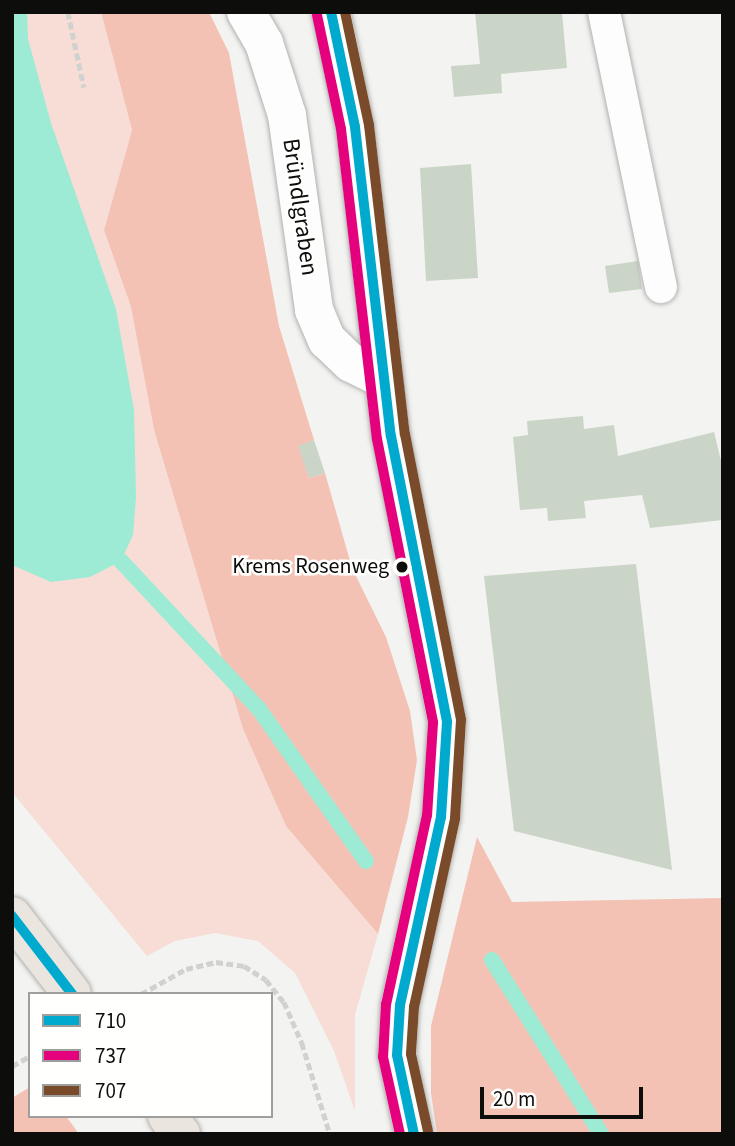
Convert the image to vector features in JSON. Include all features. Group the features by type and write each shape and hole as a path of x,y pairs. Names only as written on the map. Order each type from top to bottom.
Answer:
{"main road":[{"path":"12,916 70,992"},
{"path":"169,1118 181,1134"}],"street":[{"name":"Bründlgraben","path":"246,12 264,43 287,115 314,310 327,340 351,363 382,377"},
{"path":"331,12 355,127 382,377 443,692 448,762 442,817 400,1005 397,1055 414,1134"}],"lane":[{"path":"604,12 661,287"}],"path":[{"path":"68,12 84,87"},
{"path":"145,992 186,969 216,962 244,966 266,980 284,1002 302,1042 330,1134"},
{"path":"12,1066 28,1057"}],"shaded area":[{"path":"12,12 101,12 132,130 104,230 131,307 154,430 243,729 286,826 378,934 355,1015 355,1111 334,1051 295,973 258,941 215,933 175,941 147,956 12,792"},
{"path":"12,12 27,12 28,39 51,123 116,309 134,410 136,497 133,535 121,561 90,577 51,582 12,565"},
{"path":"101,12 209,12 229,53 279,326 314,440 299,446 309,478 325,473 352,568 386,637 410,711 417,760 408,817 378,934 286,826 243,729 154,430 131,307 104,230 132,130"},
{"path":"477,837 512,902 723,898 723,1134 437,1134 431,1093 431,1026"},
{"path":"28,1088 28,1118 67,1118 79,1134 12,1134 12,1098"}],"building":[{"path":"475,12 562,12 567,68 501,74 502,93 454,97 451,66 480,64"},
{"path":"471,164 478,278 426,281 420,168"},
{"path":"638,261 642,289 609,293 605,266"},
{"path":"583,416 584,429 614,425 618,456 714,432 723,469 723,520 650,528 642,495 584,501 586,518 548,521 547,508 520,510 513,437 528,435 527,421"},
{"path":"314,440 325,473 309,478 298,446"},
{"path":"636,564 672,870 514,831 484,576"}],"waterway":[{"path":"121,561 259,709 366,861"},
{"path":"492,960 601,1134"}],"transit line":[{"name":"710","path":"331,12 355,127 391,436 447,722 441,817 400,1005 397,1055 414,1134"},
{"name":"707","path":"345,12 369,125 405,434 461,720 455,819 414,1007 411,1054 428,1131"},
{"name":"737","path":"317,15 341,129 377,439 433,723 427,815 386,1004 383,1057 400,1134"},
{"name":"710","path":"12,916 70,992"}],"place":[{"name":"Krems Rosenweg","path":"402,567"}]}
